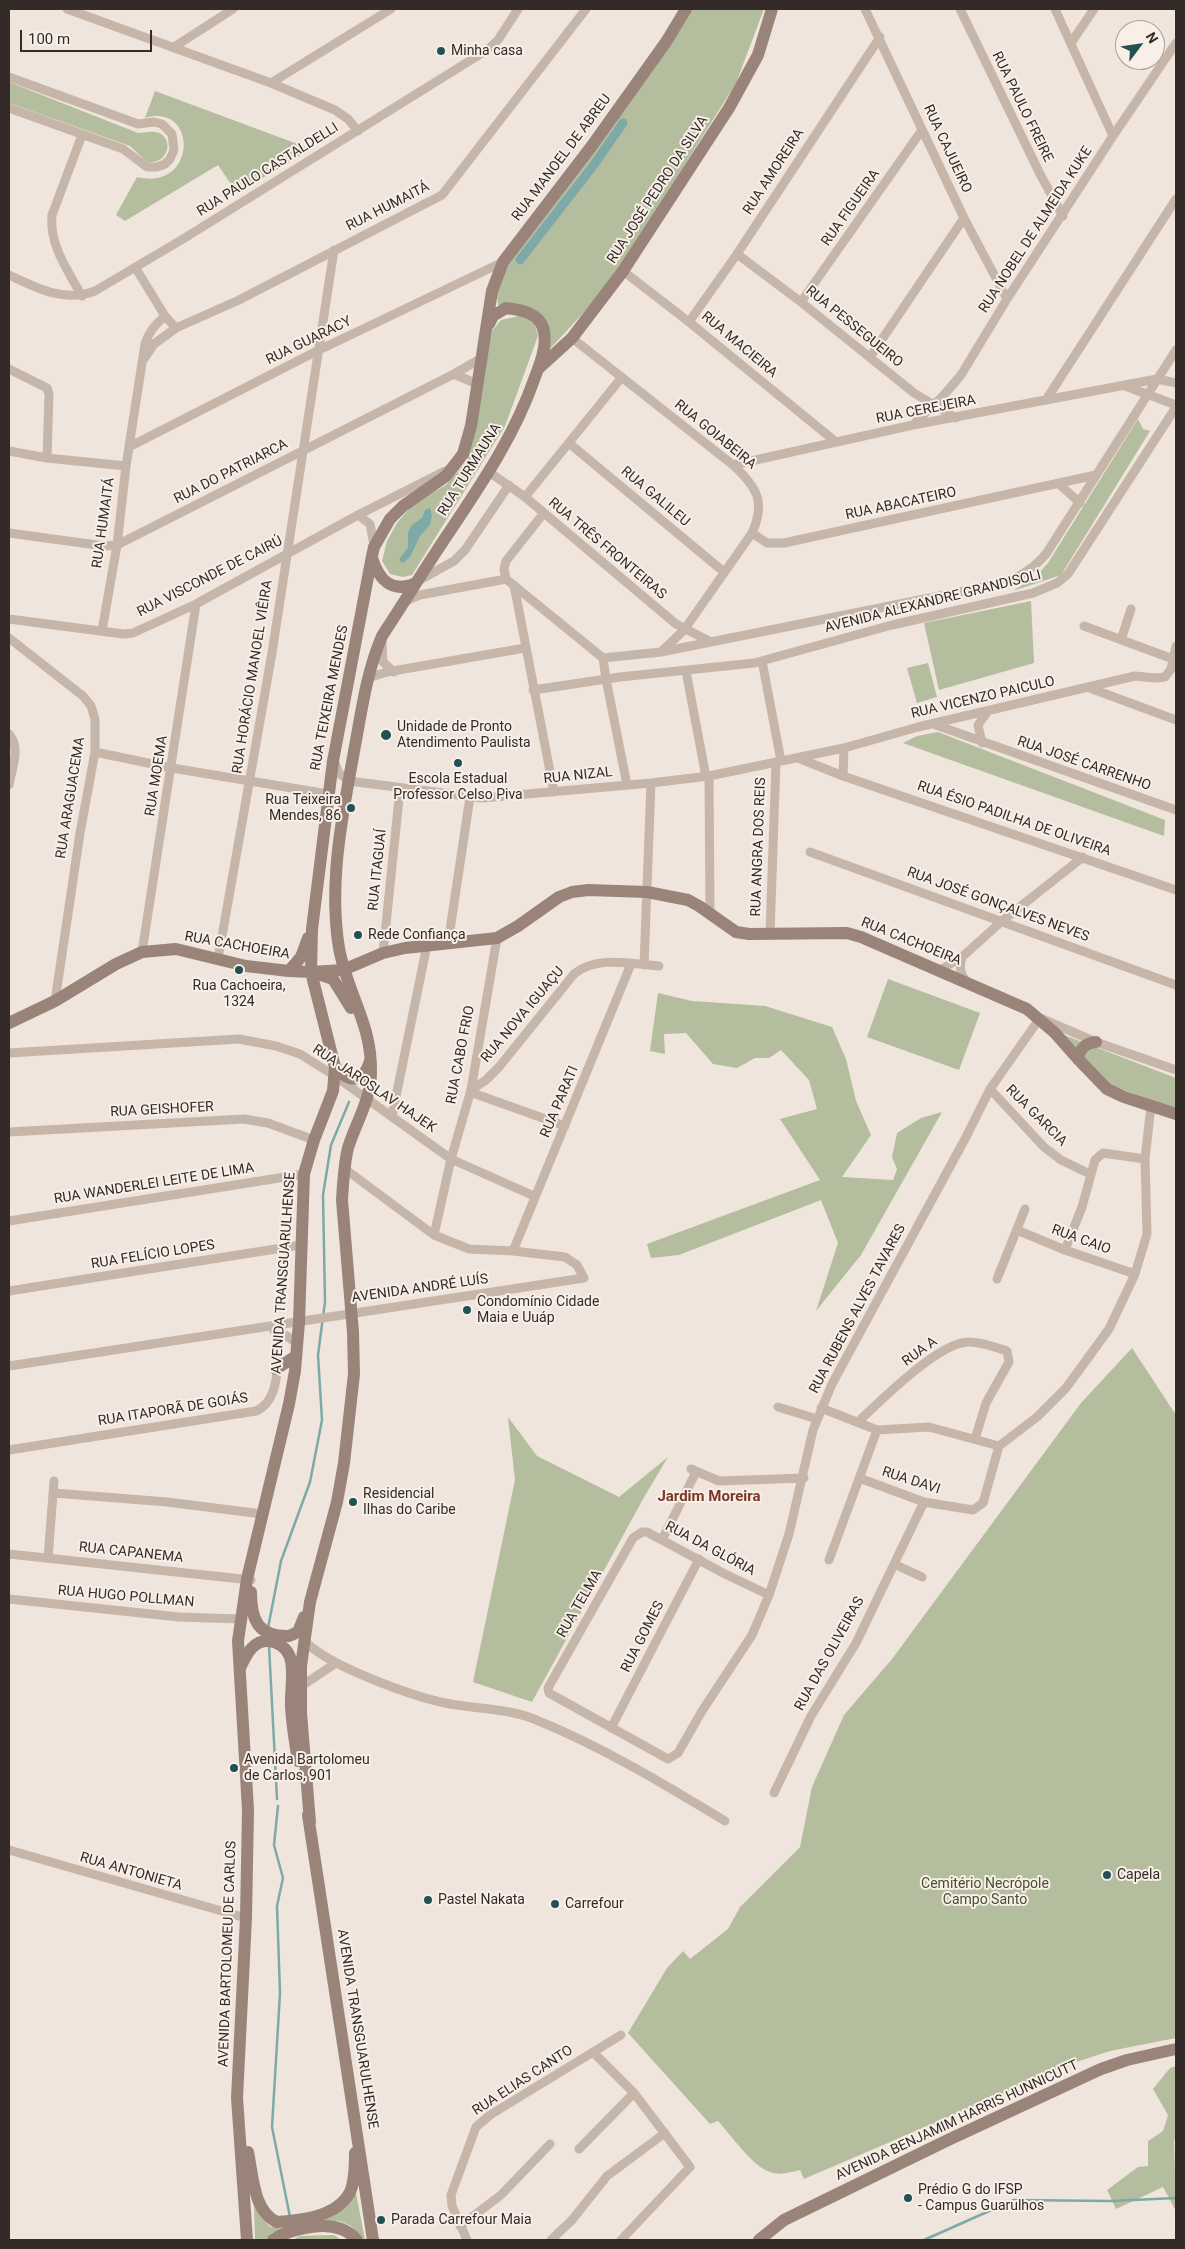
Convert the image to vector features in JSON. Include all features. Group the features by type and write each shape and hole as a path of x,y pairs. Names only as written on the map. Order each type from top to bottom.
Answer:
{"main road":[{"name":"RUA MANOEL DE ABREU","path":"484,335 492,291 502,262 586,154 666,42 686,9"},
{"name":"RUA JOSÉ PEDRO DA SILVA","path":"539,368 572,338 623,271 729,108 758,55 772,9"},
{"name":"RUA TURMAUNA","path":"368,678 373,656 382,636 413,592 516,427 539,368 544,344 544,332 540,321 532,313 506,308 499,311 493,316 484,335"},
{"path":"456,465 468,442 484,335"},
{"name":"RUA TEIXEIRA MENDES","path":"311,972 312,929 328,794 373,551 390,519 403,506 439,482 456,465"},
{"path":"373,551 377,572 388,584 413,592"},
{"path":"249,1580 251,1611 254,1621 264,1631 283,1636 294,1634 301,1627 310,1602 337,1502 345,1460 354,1374 342,1200 348,1148 368,1100 371,1059 369,1041 360,1010 342,970 335,924 335,889 349,781 368,678"},
{"name":"RUA CACHOEIRA","path":"9,1023 55,1001 116,964 142,952 176,949 218,960 289,971 342,970 383,953 497,938 518,926 559,897 572,892 588,890 647,892 688,900 736,932 748,934 847,933 940,970 1027,1009 1040,1018 1107,1089 1124,1097 1176,1114"},
{"path":"289,971 301,957 312,929"},
{"path":"311,972 328,977 336,984 369,1041"},
{"name":"AVENIDA TRANSGUARULHENSE","path":"249,1580 262,1514 289,1404 299,1322 304,1174 314,1140 342,1076 311,972"},
{"path":"1078,1060 1082,1048 1096,1042"},
{"path":"342,1076 362,1076 371,1059"},
{"path":"276,1369 296,1350"},
{"path":"240,1668 238,1641 240,1619 249,1580"},
{"path":"310,1602 304,1640 300,1687 310,1822"},
{"path":"240,1668 251,1648 263,1642 270,1641 281,1646 290,1656 294,1735 310,1822"},
{"name":"AVENIDA BARTOLOMEU DE CARLOS","path":"240,1668 248,1810 246,1918 237,2098 248,2240"},
{"name":"AVENIDA TRANSGUARULHENSE","path":"310,1822 373,2240"},
{"name":"AVENIDA BENJAMIM HARRIS HUNNICUTT","path":"759,2240 784,2220 948,2140 1102,2069 1127,2060 1176,2049"},
{"path":"237,2098 258,2199 264,2214 277,2222 315,2217 343,2202 350,2192 355,2155 354,2108"},
{"path":"273,2240 287,2233 327,2226 342,2229 356,2240"}],"street":[{"path":"67,9 271,83 335,110 348,119 358,131"},
{"path":"174,47 233,9"},
{"path":"271,83 391,9"},
{"name":"RUA PAULO CASTALDELLI","path":"82,296 135,267 487,50 498,40 518,9"},
{"name":"RUA HUMAITÁ","path":"144,360 154,344 176,328 239,300 442,195 586,9"},
{"name":"RUA CAJUEIRO","path":"865,9 880,37 964,218 1007,299"},
{"name":"RUA PAULO FREIRE","path":"960,9 1040,174 1063,216"},
{"path":"1055,9 1113,136"},
{"path":"1071,43 1094,9"},
{"name":"RUA AMOREIRA","path":"689,322 737,254 880,37"},
{"name":"RUA NOBEL DE ALMEIDA KUKE","path":"913,425 961,376 1007,299 1176,43"},
{"path":"9,77 138,124 154,122 162,124 172,134 174,150 165,164 147,168 123,149 9,108"},
{"name":"RUA FIGUEIRA","path":"801,302 922,130"},
{"path":"9,275 51,293 67,297 82,296 54,243 50,229 52,215 82,135"},
{"path":"1046,400 1176,199"},
{"path":"870,356 964,218"},
{"name":"RUA HORÁCIO MANOEL VIÊIRA","path":"218,960 287,555 334,250"},
{"name":"RUA PESSEGUEIRO","path":"737,254 870,356 914,393 956,418"},
{"name":"RUA GUARACY","path":"129,446 502,262"},
{"path":"135,267 165,316 176,328"},
{"name":"RUA MACIEIRA","path":"623,271 689,322 836,442"},
{"name":"RUA HUMAITÁ","path":"102,631 117,545 137,389 144,360 147,335 165,316"},
{"name":"RUA GOIABEIRA","path":"572,338 733,465 748,479 760,505 759,518 752,533 684,630 661,652"},
{"name":"AVENIDA ALEXANDRE GRANDISOLI","path":"604,658 661,652 711,642 1013,580 1026,573 1042,559 1080,503 1176,350"},
{"name":"RUA DO PATRIARCA","path":"9,533 104,546 117,545 303,452 480,359"},
{"path":"9,368 47,388 49,394 47,458"},
{"path":"454,374 477,384"},
{"path":"525,497 570,444 622,377"},
{"path":"1157,379 1176,384"},
{"name":"RUA CEREJEIRA","path":"733,465 913,425 1157,379"},
{"path":"1125,386 1147,395"},
{"name":"AVENIDA ALEXANDRE GRANDISOLI","path":"534,690 606,679 762,661 892,625 1033,593 1057,584 1068,574 1176,406 1147,395"},
{"name":"RUA GALILEU","path":"570,444 724,572"},
{"path":"9,451 47,458 126,466"},
{"name":"RUA VISCONDE DE CAIRÚ","path":"9,618 122,634 133,633 196,604 358,515 456,465"},
{"name":"RUA TRÊS FRONTEIRAS","path":"489,472 525,497 684,630 711,642"},
{"name":"RUA ABACATEIRO","path":"752,533 768,543 784,543 1096,475"},
{"path":"1059,484 1080,503"},
{"name":"RUA TURMAUNA","path":"413,592 454,561 465,550 509,485"},
{"path":"506,579 506,561 543,514"},
{"path":"358,515 370,524 373,551"},
{"path":"413,592 506,579 604,658 606,679 627,785"},
{"path":"514,585 554,792"},
{"name":"RUA MOEMA","path":"142,952 196,604"},
{"path":"1121,640 1131,609"},
{"path":"1084,626 1173,659"},
{"path":"382,636 383,662 394,672"},
{"name":"RUA ARAGUACEMA","path":"9,638 83,696 91,706 95,719 95,752 80,833 55,1001"},
{"name":"RUA VICENZO PAICULO","path":"778,762 844,748 933,724 1134,676 1165,677 1171,669 1176,646"},
{"path":"368,678 525,648"},
{"name":"RUA ANGRA DOS REIS","path":"762,661 778,762 770,934"},
{"path":"686,671 708,776 710,913"},
{"path":"1087,687 1176,720"},
{"path":"982,743 978,725 988,711"},
{"name":"RUA JOSÉ CARRENHO","path":"933,724 982,743 1176,810"},
{"path":"9,734 14,742 16,753 9,785"},
{"path":"843,776 844,748"},
{"path":"95,752 172,768 328,794"},
{"name":"RUA ÉSIO PADILHA DE OLIVEIRA","path":"798,758 843,776 1176,890"},
{"path":"333,761 338,773 349,781"},
{"name":"RUA NIZAL","path":"349,781 470,797 498,798 708,776 778,762"},
{"path":"644,965 651,783"},
{"name":"RUA ITAGUAÍ","path":"383,953 400,789"},
{"path":"448,943 470,797"},
{"name":"RUA JOSÉ GONÇALVES NEVES","path":"810,852 1176,984"},
{"path":"940,970 962,957 1002,921 1083,857"},
{"name":"RUA CABO FRIO","path":"434,1236 451,1159 470,1091 497,938"},
{"path":"392,1116 426,946"},
{"path":"962,957 960,970 967,982"},
{"name":"RUA NOVA IGUAÇU","path":"470,1091 486,1080 499,1067 574,974 582,967 600,962 659,966"},
{"name":"RUA PARATI","path":"513,1251 631,964"},
{"path":"1040,1018 1096,1042 1176,1070"},
{"name":"RUA RUBENS ALVES TAVARES","path":"611,1728 668,1759 678,1753 702,1711 752,1635 769,1596 804,1478 821,1408 990,1088 1040,1018"},
{"name":"RUA JAROSLAV HAJEK","path":"9,1053 239,1039 276,1046 300,1054 342,1076 368,1100 451,1159 534,1196"},
{"name":"RUA GARCIA","path":"990,1088 1044,1147 1061,1160 1090,1174"},
{"path":"470,1091 565,1126"},
{"path":"821,1408 877,1430 929,1427 999,1446 1037,1417 1066,1388 1105,1336 1135,1274 1147,1234 1145,1159 1151,1106"},
{"name":"RUA GEISHOFER","path":"9,1132 244,1119 268,1123 314,1140"},
{"path":"1065,1250 1080,1215 1095,1160 1103,1153 1145,1159"},
{"path":"345,1168 434,1236 469,1249 513,1251"},
{"name":"RUA WANDERLEI LEITE DE LIMA","path":"9,1221 304,1174"},
{"path":"997,1279 1025,1209"},
{"name":"RUA CAIO","path":"1017,1230 1065,1250 1135,1274"},
{"name":"RUA FELÍCIO LOPES","path":"9,1291 301,1245"},
{"name":"AVENIDA ANDRÉ LUÍS","path":"9,1366 351,1313 449,1303 584,1278 577,1265 565,1257 513,1251"},
{"name":"AVENIDA ANDRÉ LUÍS","path":"260,1327 279,1332 296,1350"},
{"name":"RUA ITAPORÃ DE GOIÁS","path":"9,1450 256,1411 265,1407 274,1390 279,1332"},
{"name":"RUA A","path":"858,1422 896,1387 933,1358 953,1346 970,1342 1004,1350 1009,1356 1009,1362 986,1403 975,1439"},
{"path":"778,1407 817,1419"},
{"path":"829,1560 877,1430"},
{"name":"RUA DAVI","path":"859,1478 924,1502 962,1510 977,1509 983,1503 999,1446"},
{"path":"662,1540 693,1470 719,1482 804,1478"},
{"path":"48,1558 54,1481"},
{"path":"54,1493 167,1502 262,1514"},
{"name":"RUA DAS OLIVEIRAS","path":"774,1793 811,1716 856,1643 924,1502"},
{"name":"RUA DA GLÓRIA","path":"637,1534 647,1532 769,1596"},
{"name":"RUA TELMA","path":"611,1728 550,1694 548,1688 637,1534"},
{"name":"RUA CAPANEMA","path":"9,1554 249,1580"},
{"name":"RUA GOMES","path":"611,1728 699,1559"},
{"path":"894,1564 922,1577"},
{"name":"RUA HUGO POLLMAN","path":"9,1599 179,1617 240,1619"},
{"path":"304,1640 311,1648 336,1663 419,1696 446,1703 510,1711 532,1718 599,1748 725,1821"},
{"path":"300,1687 336,1663"},
{"name":"RUA ANTONIETA","path":"9,1850 246,1918"},
{"name":"RUA ELIAS CANTO","path":"460,2226 452,2206 451,2195 476,2127 490,2116 621,2036"},
{"path":"593,2052 634,2093 690,2167 621,2240"},
{"path":"579,2149 634,2093"},
{"path":"551,2240 572,2220 607,2176 618,2166 666,2134"},
{"path":"467,2240 460,2226 501,2195 550,2144"}],"green space":[{"path":"690,9 764,9 736,83 617,273 548,351 548,340 520,306 498,305 497,295 503,272"},
{"path":"9,82 138,133 155,132 161,134 167,144 165,155 155,162 147,162 130,146 9,103"},
{"path":"155,91 311,149 237,193 218,165 125,221 116,215 137,177 157,178 171,172 180,161 184,147 182,134 175,123 162,117 145,118"},
{"path":"524,315 535,324 538,336 505,426 412,575 403,577 390,574 382,561 387,541 397,523 413,504 446,485 467,461 479,409 492,331 501,320"},
{"path":"1138,419 1143,429 1150,431 1061,575 1013,591 1035,577 1048,563"},
{"path":"1031,601 1034,663 939,690 924,623"},
{"path":"928,663 937,697 917,703 907,668"},
{"path":"938,732 1165,820 1164,836 903,743 917,736"},
{"path":"888,979 980,1013 959,1070 867,1037"},
{"path":"658,993 692,1001 765,1006 832,1027 846,1059 856,1101 871,1135 842,1177 893,1180 897,1169 892,1157 897,1133 921,1118 942,1112 861,1255 816,1311 838,1243 821,1200 679,1255 651,1258 647,1244 820,1180 780,1119 817,1109 809,1080 781,1050 769,1058 755,1058 737,1068 713,1064 686,1033 664,1034 665,1054 650,1051"},
{"path":"1064,1035 1176,1078 1176,1110 1106,1083"},
{"name":"Cemitério Necrópole Campo Santo","path":"1132,1348 1176,1415 1176,2038 1110,2051 1076,2062 804,2179 800,2170 782,2174 763,2169 742,2150 718,2121 710,2124 628,2033 667,1968 683,1951 690,1959 728,1929 740,1907 800,1847 812,1787 844,1715 892,1659 1081,1403"},
{"path":"508,1417 537,1456 619,1497 668,1457 532,1702 473,1682 515,1480"},
{"path":"1176,2066 1176,2137 1174,2141 1176,2211 1163,2187 1116,2209 1107,2190 1138,2167 1148,2166 1148,2141 1163,2131 1168,2115 1153,2089 1170,2068"},
{"path":"356,2193 365,2240 351,2226 339,2221 321,2221 272,2233 266,2240 255,2240 254,2202 260,2216 270,2227 320,2218"},
{"path":"334,2235 341,2240 293,2240 299,2236"}],"water":[{"path":"430,508 432,515 430,525 420,536 410,557 403,563 399,560 408,547 408,533 412,525 422,518 425,510"}],"waterway":[{"path":"520,260 593,166 623,123"},
{"path":"268,1628 281,1561 310,1482 322,1420 318,1355 325,1302 323,1195 331,1145 349,1102"},
{"path":"269,1646 277,1799"},
{"path":"278,1806 274,1845 283,1878 277,1906 280,1993 272,2127 290,2217"},
{"path":"924,2240 1014,2200 1112,2201 1176,2198"}],"place":[{"name":"Minha casa","path":"441,51"},
{"name":"Unidade de Pronto Atendimento Paulista","path":"386,735"},
{"name":"Escola Estadual Professor Celso Piva","path":"458,763"},
{"name":"Rua Teixeira Mendes, 86","path":"351,808"},
{"name":"Rede Confiança","path":"358,935"},
{"name":"Rua Cachoeira, 1324","path":"239,970"},
{"name":"Condomínio Cidade Maia e Uuáp","path":"467,1310"},
{"name":"Residencial Ilhas do Caribe","path":"353,1502"},
{"name":"Avenida Bartolomeu de Carlos, 901","path":"234,1768"},
{"name":"Capela","path":"1107,1875"},
{"name":"Pastel Nakata","path":"428,1900"},
{"name":"Carrefour","path":"555,1904"},
{"name":"Prédio G do IFSP - Campus Guarulhos","path":"908,2198"},
{"name":"Parada Carrefour Maia","path":"381,2220"}],"district":[{"name":"Jardim Moreira","path":"709,1497"}]}
